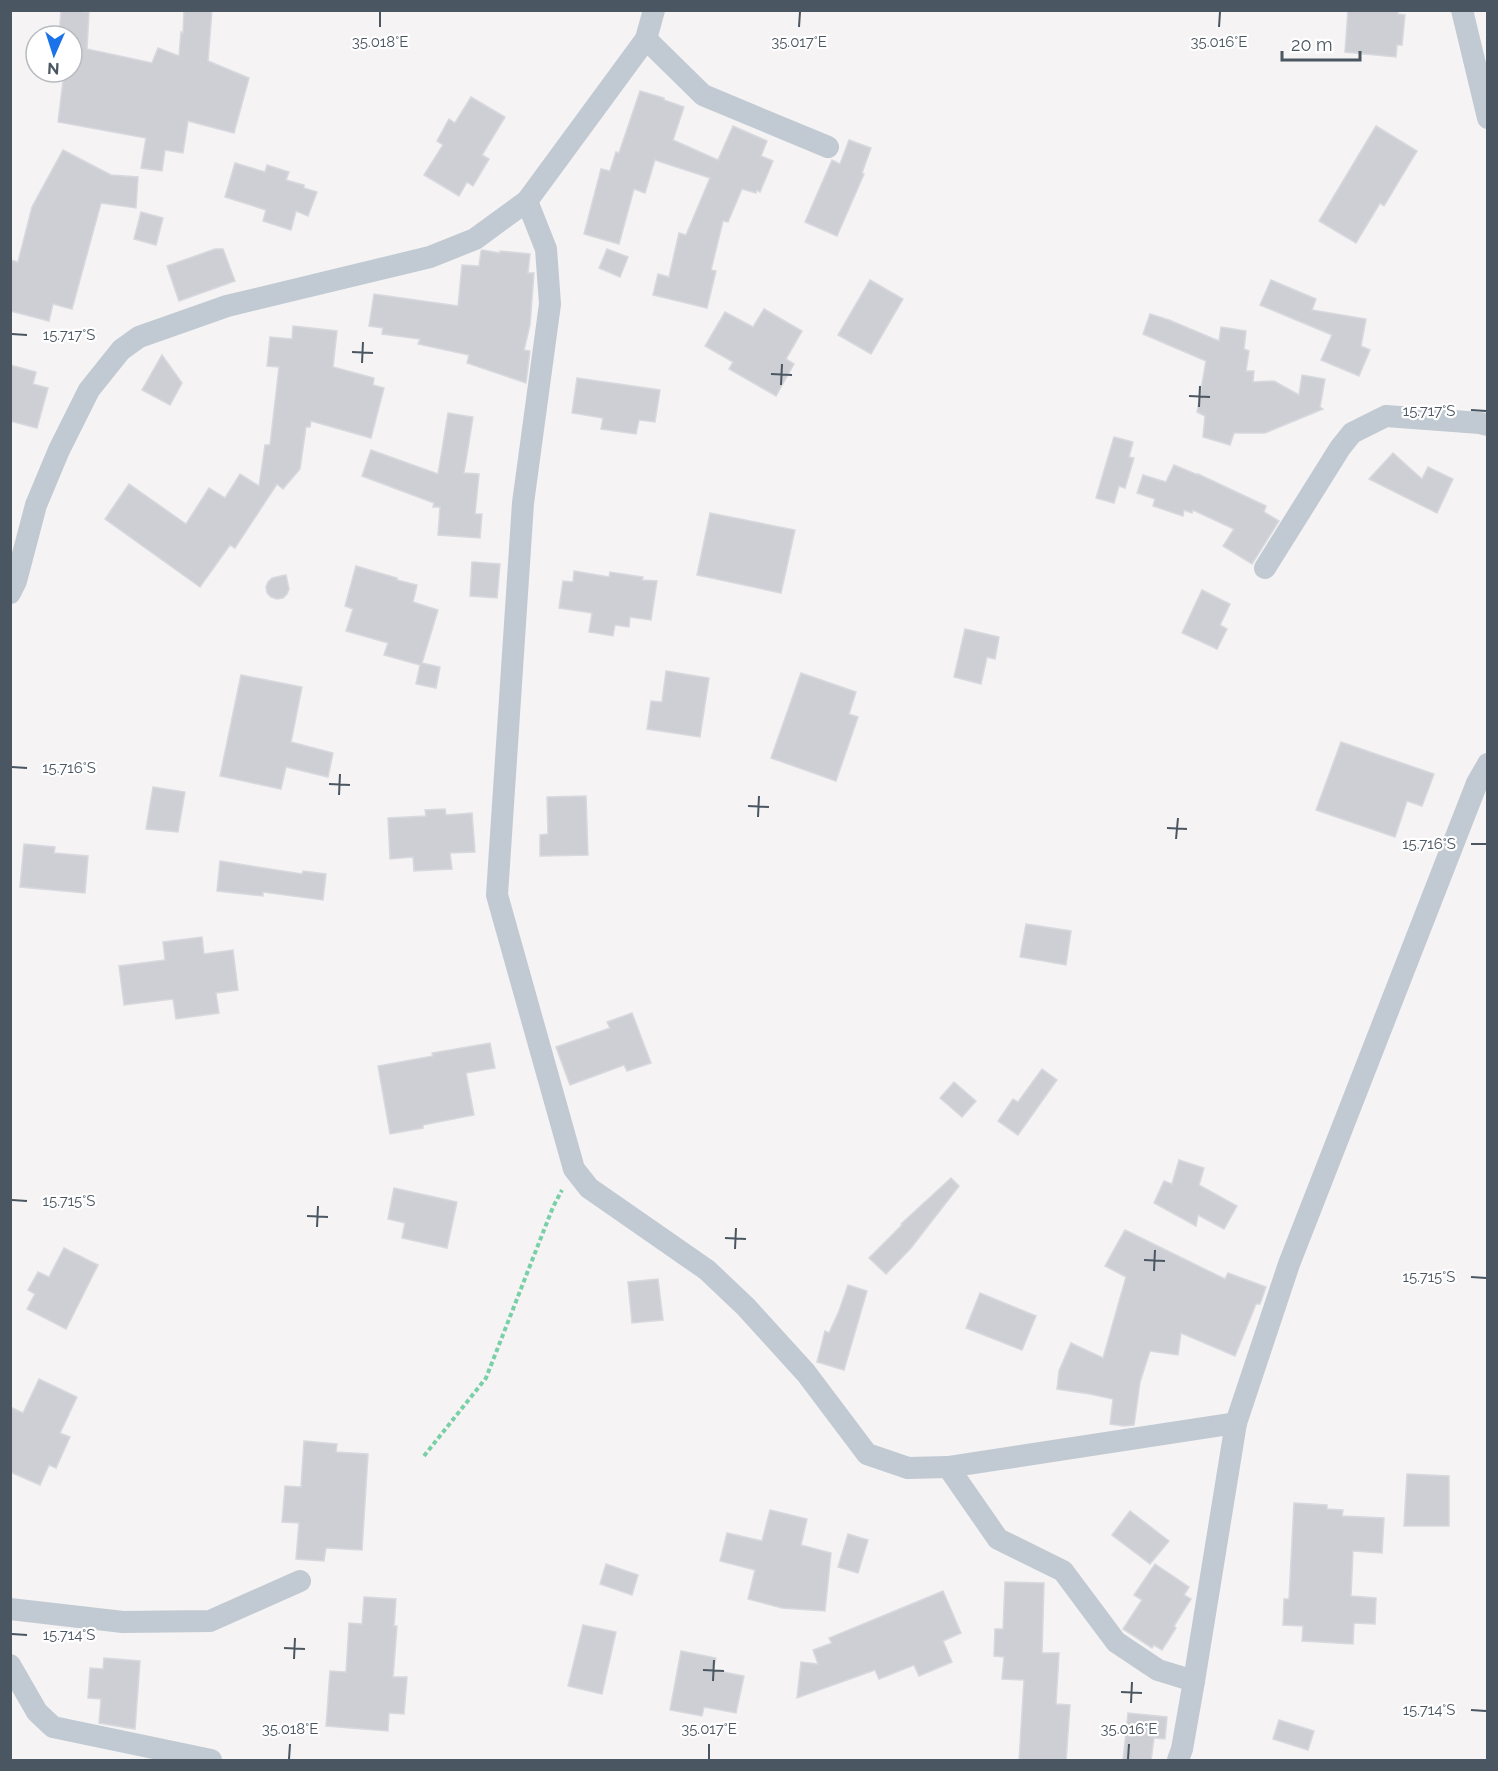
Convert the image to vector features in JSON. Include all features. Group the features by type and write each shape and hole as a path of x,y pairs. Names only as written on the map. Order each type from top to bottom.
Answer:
{"street":[{"path":"10,593 16,581 36,505 60,450 89,390 121,350 139,337 226,306 430,256 475,238 527,201 646,39 654,10"},
{"path":"1462,10 1488,118"},
{"path":"646,39 703,95 828,147"},
{"path":"527,201 546,249 550,304 523,503 497,895 574,1169 590,1188 707,1270 746,1307 806,1373 867,1454 908,1468 948,1467 1236,1423"},
{"path":"1265,568 1340,448 1352,433 1386,416 1488,425"},
{"path":"1186,1757 1194,1681 1236,1423 1289,1264 1472,794 1488,764"},
{"path":"948,1467 998,1539 1063,1570 1116,1642 1158,1670 1194,1681"},
{"path":"10,1609 123,1622 210,1621 300,1581"},
{"path":"10,1665 37,1712 53,1727 211,1761"}],"path":[{"path":"424,1456 486,1378 553,1207 574,1169"}],"building":[{"path":"61,10 89,12 87,49 152,63 158,48 179,56 184,10 212,10 208,61 249,78 234,133 188,121 183,153 165,150 162,171 141,168 146,138 58,122 63,84 84,84 84,24 60,24"},
{"path":"1348,10 1398,10 1398,14 1405,15 1402,45 1397,45 1396,57 1345,52"},
{"path":"640,91 684,107 673,140 718,160 733,126 767,141 761,156 773,161 760,192 742,189 728,222 723,221 711,270 716,271 707,308 653,295 658,274 669,277 679,233 686,235 710,178 655,160 645,193 634,189 619,244 584,234 601,169 610,171 616,152 619,153"},
{"path":"471,97 505,117 482,155 489,159 473,186 467,182 459,196 424,175 443,145 437,141 449,119 455,123"},
{"path":"1376,126 1417,151 1384,206 1380,203 1356,243 1319,221"},
{"path":"849,140 871,148 862,173 864,174 837,236 805,222 832,160 840,164"},
{"path":"63,150 111,175 138,177 136,208 101,203 72,309 53,304 49,321 10,311 10,260 18,262 32,207"},
{"path":"235,163 265,172 267,165 289,172 286,180 304,185 304,188 317,192 308,216 296,211 291,230 263,221 266,210 225,197"},
{"path":"141,212 163,218 156,245 134,239"},
{"path":"215,249 223,249 235,281 179,301 167,266"},
{"path":"607,249 628,257 620,277 599,268"},
{"path":"482,250 530,254 528,273 534,273 530,325 524,350 530,351 526,383 467,363 469,355 418,344 420,339 382,334 383,328 369,326 374,294 458,306 462,265 479,266"},
{"path":"870,280 903,299 871,354 838,335"},
{"path":"1271,280 1316,299 1312,310 1366,319 1361,346 1370,350 1359,376 1321,360 1332,335 1260,305"},
{"path":"764,309 802,331 786,359 794,364 776,396 729,369 733,362 705,346 725,312 753,327"},
{"path":"1150,314 1219,341 1221,327 1246,331 1244,349 1249,351 1246,371 1254,371 1253,382 1274,381 1299,395 1302,375 1325,379 1320,407 1323,409 1265,433 1234,433 1230,445 1203,437 1205,416 1197,412 1206,361 1143,334"},
{"path":"293,326 337,331 333,367 374,378 373,385 384,388 371,438 311,421 310,427 306,427 300,469 283,489 277,484 235,548 230,545 200,587 105,519 129,484 186,524 209,488 225,498 240,474 259,486 265,445 270,445 279,367 267,366 270,337 292,339"},
{"path":"162,355 182,383 170,405 142,390"},
{"path":"10,365 36,372 33,384 48,388 37,428 10,421"},
{"path":"577,378 660,390 655,422 639,420 636,434 601,429 603,418 572,413"},
{"path":"448,413 473,417 464,473 479,474 475,514 482,514 480,538 438,535 440,507 433,507 434,503 362,476 371,450 438,474"},
{"path":"1114,437 1133,442 1129,457 1134,458 1125,488 1119,486 1114,503 1096,498"},
{"path":"1393,453 1422,479 1428,467 1453,479 1437,513 1369,479"},
{"path":"1174,465 1266,506 1264,512 1279,521 1252,564 1223,546 1234,529 1193,510 1192,513 1184,510 1183,516 1153,506 1155,499 1137,493 1143,475 1166,482"},
{"path":"710,513 795,530 781,593 697,575"},
{"path":"472,562 500,564 497,598 470,596"},
{"path":"356,566 417,585 413,602 438,610 422,663 440,667 436,688 416,684 420,665 384,655 388,643 346,631 353,609 345,606"},
{"path":"574,571 609,577 610,572 643,577 642,580 657,581 651,620 630,617 629,627 615,625 613,636 589,632 592,613 559,608 563,581 573,582"},
{"path":"286,575 289,589 287,594 283,598 271,597 267,593 268,582 272,578"},
{"path":"1202,590 1230,604 1220,625 1227,629 1217,649 1182,633"},
{"path":"965,629 999,637 995,659 987,657 981,684 954,677"},
{"path":"666,671 709,678 700,737 647,729 651,701 662,702"},
{"path":"801,673 856,692 849,714 858,717 836,781 771,758"},
{"path":"241,675 302,687 291,742 333,753 328,777 286,767 281,789 220,776"},
{"path":"1341,742 1434,774 1422,806 1407,801 1395,837 1316,810"},
{"path":"153,787 185,792 178,832 146,829"},
{"path":"586,796 588,855 540,856 540,835 548,834 547,797"},
{"path":"445,809 446,815 472,813 475,852 450,853 452,869 414,871 413,857 390,859 388,818 426,816 425,810"},
{"path":"24,844 55,847 54,853 88,856 85,893 20,887"},
{"path":"220,861 302,874 303,871 326,874 323,900 263,892 263,896 217,891"},
{"path":"1026,924 1071,931 1066,965 1020,957"},
{"path":"202,937 204,954 233,950 238,990 216,993 219,1013 176,1019 173,999 124,1005 119,966 165,960 163,942"},
{"path":"632,1013 651,1063 627,1071 624,1065 570,1085 556,1047 610,1028 607,1022"},
{"path":"490,1043 495,1068 466,1073 474,1115 390,1134 378,1066 433,1056 432,1053"},
{"path":"1042,1069 1057,1080 1018,1135 998,1121 1013,1099 1018,1102"},
{"path":"954,1082 976,1101 962,1117 940,1098"},
{"path":"1179,1160 1204,1168 1199,1185 1237,1206 1224,1229 1198,1215 1196,1226 1154,1203 1164,1181 1172,1184"},
{"path":"951,1178 959,1186 911,1248 886,1274 869,1258 901,1224"},
{"path":"394,1188 457,1202 447,1248 402,1238 405,1223 388,1219"},
{"path":"1125,1230 1225,1279 1228,1273 1266,1287 1260,1304 1256,1304 1235,1356 1181,1333 1178,1355 1150,1351 1140,1382 1134,1425 1124,1426 1110,1424 1113,1399 1057,1389 1059,1371 1071,1343 1103,1358 1126,1277 1105,1266"},
{"path":"64,1248 98,1265 66,1329 27,1309 35,1294 28,1290 38,1272 49,1277"},
{"path":"658,1279 663,1320 632,1323 628,1282"},
{"path":"848,1285 867,1291 844,1370 817,1362 825,1331 829,1333"},
{"path":"980,1293 1036,1316 1022,1350 966,1328"},
{"path":"39,1379 77,1397 60,1433 70,1437 56,1468 49,1465 40,1485 10,1472 10,1407 23,1413"},
{"path":"304,1441 337,1444 336,1452 368,1454 362,1550 326,1548 324,1561 296,1559 299,1523 282,1522 285,1486 301,1487"},
{"path":"1407,1474 1449,1476 1449,1526 1404,1526"},
{"path":"1294,1503 1327,1505 1327,1509 1343,1510 1342,1516 1384,1518 1382,1553 1353,1551 1351,1596 1376,1598 1375,1624 1354,1623 1353,1644 1302,1641 1303,1626 1283,1625 1284,1599 1289,1599"},
{"path":"770,1510 807,1519 801,1545 831,1553 825,1611 782,1608 748,1599 755,1570 720,1561 727,1533 762,1541"},
{"path":"1130,1511 1169,1541 1150,1564 1112,1535"},
{"path":"848,1534 868,1540 858,1573 838,1567"},
{"path":"606,1564 638,1575 632,1595 600,1584"},
{"path":"1155,1564 1189,1587 1184,1595 1191,1599 1162,1650 1154,1645 1152,1648 1123,1629 1142,1600 1134,1595"},
{"path":"1005,1582 1044,1583 1042,1653 1059,1653 1056,1704 1070,1705 1066,1761 1019,1761 1024,1680 1002,1679 1004,1657 994,1656 995,1629 1003,1629"},
{"path":"943,1591 961,1633 943,1641 952,1662 919,1676 914,1665 879,1679 875,1670 797,1698 801,1662 818,1664 813,1650 832,1643 829,1638"},
{"path":"364,1597 396,1599 394,1626 397,1626 393,1677 407,1677 404,1714 389,1713 388,1731 326,1726 330,1671 346,1672 349,1623 362,1624"},
{"path":"583,1625 616,1632 602,1694 568,1686"},
{"path":"681,1651 716,1658 713,1670 744,1676 736,1713 704,1707 702,1716 670,1710"},
{"path":"104,1658 140,1661 135,1729 99,1723 101,1699 88,1698 90,1668 103,1669"},
{"path":"1128,1713 1167,1717 1165,1739 1154,1738 1151,1761 1123,1761"},
{"path":"1279,1720 1314,1731 1308,1750 1273,1739"}]}
